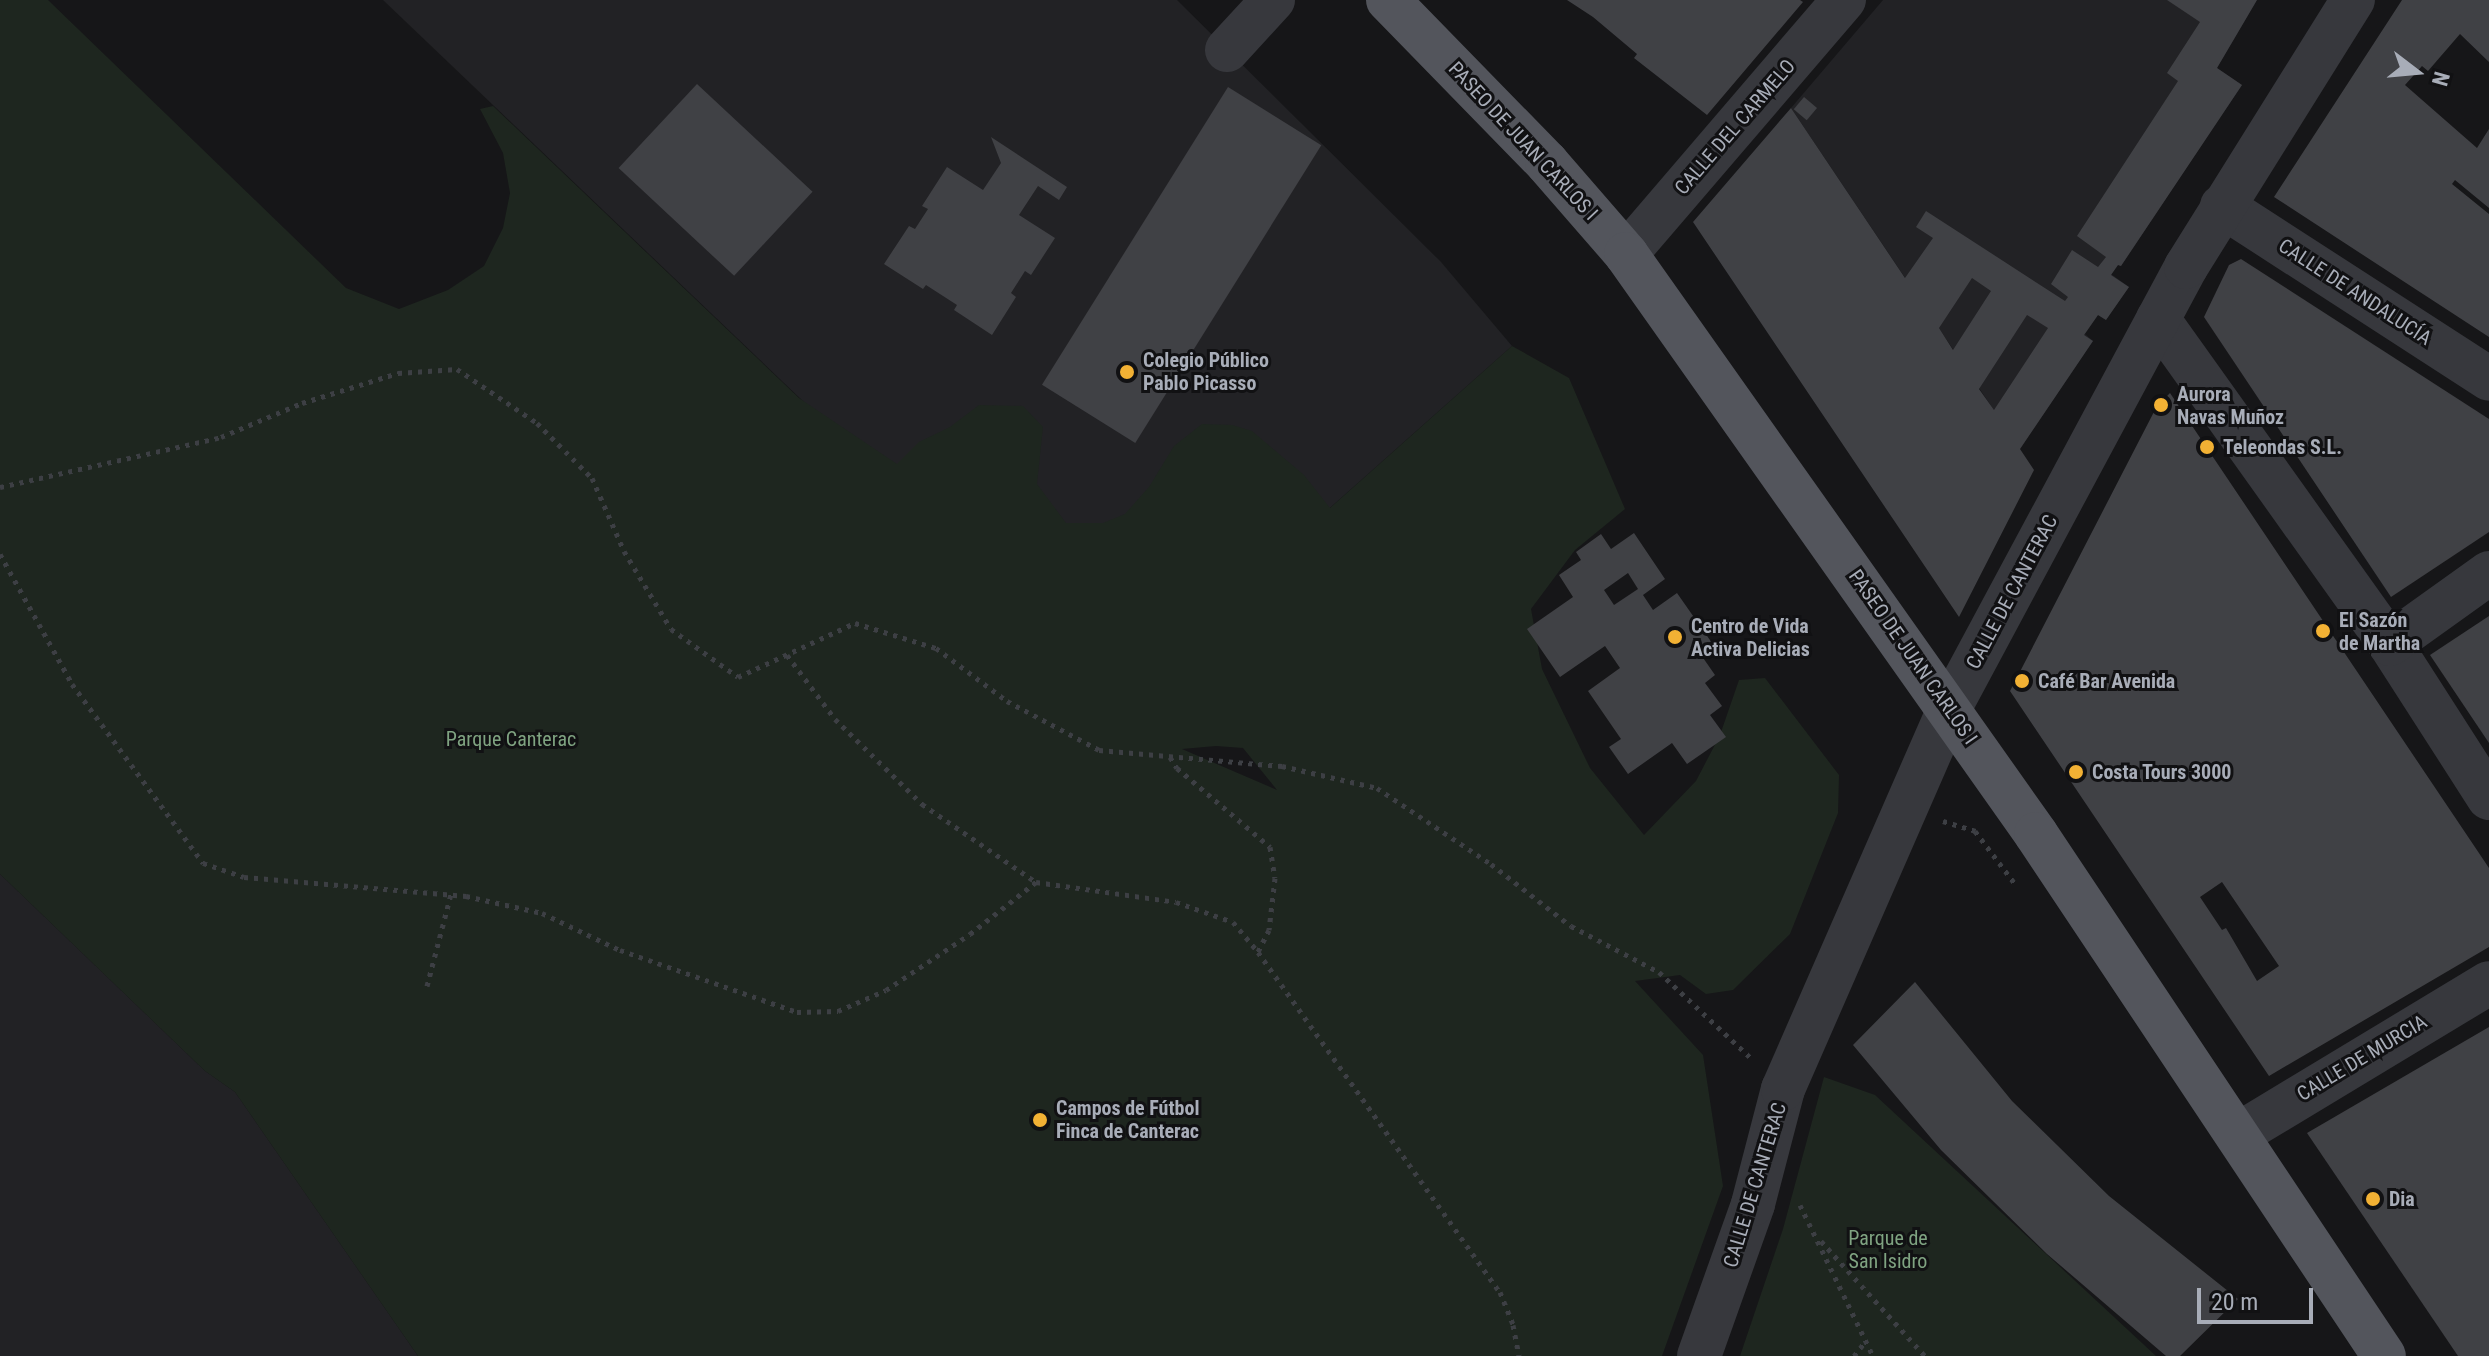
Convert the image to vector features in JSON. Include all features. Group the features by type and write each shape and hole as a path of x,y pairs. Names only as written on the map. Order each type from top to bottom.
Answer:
{"main road":[{"name":"PASEO DE JUAN CARLOS I","path":"1388,0 1547,163 1626,254 1949,709 2384,1356"}],"street":[{"path":"1227,50 1273,0"},
{"name":"CALLE DEL CARMELO","path":"1626,254 1844,0"},
{"name":"CALLE DE CANTERAC","path":"1699,1356 1753,1204 1783,1089 1949,709 2222,206 2353,0"},
{"name":"CALLE DE ANDALUCÍA","path":"2222,206 2489,379"},
{"path":"2158,319 2390,644 2489,798"},
{"path":"2390,644 2489,573"},
{"name":"CALLE DE MURCIA","path":"2237,1135 2489,983"}],"path":[{"path":"0,487 221,437 302,403 398,373 457,369 537,423 592,478 624,551 671,629 738,677 855,623 936,648 1007,701 1099,750 1282,766 1377,788 1491,864 1571,926 1659,972 1783,1089"},
{"path":"0,554 72,684 203,863 244,877 451,894 542,913 620,950 797,1012 838,1011 886,990 970,934 1036,882"},
{"path":"787,655 835,719 922,804 1036,882 1176,902 1233,922 1258,952 1500,1292 1513,1325 1519,1356"},
{"path":"1170,757 1177,768 1270,847 1273,891 1269,930 1258,952"},
{"path":"427,986 451,894"},
{"path":"1800,1205 1873,1356"},
{"path":"1816,1234 1925,1356"},
{"path":"1854,1356 1865,1342"}],"shaded area":[{"name":"Colegio Público Pablo Picasso","path":"383,0 1177,0 1441,262 1512,346 1115,699"},
{"path":"1883,0 2257,0 2217,68 2242,85 2121,266 2118,265 2111,274 2129,287 2106,320 2098,315 2085,334 2093,341 2020,449 1791,108"},
{"path":"0,874 205,1071 235,1092 418,1356 0,1356"}],"green space":[{"name":"Parque Canterac","path":"0,0 48,0 346,288 399,309 448,290 484,266 503,228 510,193 503,153 480,109 493,106 799,398 897,464 919,442 950,427 979,405 1023,406 1043,427 1037,484 1066,523 1103,523 1125,514 1149,487 1174,446 1202,424 1232,425 1252,431 1304,475 1330,508 1512,346 1569,378 1625,509 1575,550 1531,609 1542,669 1590,768 1644,835 1696,781 1720,735 1739,680 1765,678 1839,775 1838,813 1790,934 1733,990 1706,994 1680,975 1635,981 1703,1055 1723,1186 1662,1356 418,1356 235,1092 205,1071 0,874","holes":["1216,746 1243,748 1277,790 1182,749"]},
{"name":"Parque de San Isidro","path":"1824,1077 1875,1095 2156,1356 1740,1356 1783,1229"}],"building":[{"path":"1567,0 1803,2 1707,115 1634,58 1637,54 1593,17"},
{"path":"2167,0 2257,0 2217,68 2242,85 2121,266 2118,265 2111,275 2129,287 2106,320 2098,315 2084,335 2093,341 2020,449 2034,470 1959,617 1693,222 1791,108 1905,278 1933,238 1916,227 1926,211 2065,301 2068,297 2051,284 2072,250 2098,267 2106,257 2077,236 2178,81 2167,73 2200,22","holes":["1972,278 1991,291 1953,350 1939,328","2027,315 2048,328 1994,410 1979,389"]},
{"path":"2402,0 2489,0 2489,62 2460,34 2428,71 2422,66 2405,85 2477,148 2489,129 2489,208 2455,180 2452,184 2489,214 2489,337 2274,197"},
{"path":"697,84 813,192 734,276 619,168"},
{"path":"1228,87 1321,145 1135,443 1042,385"},
{"path":"1804,97 1817,108 1807,120 1794,109"},
{"path":"991,137 1067,187 1059,200 1038,186 1019,215 1055,238 1031,275 1025,271 1011,293 1016,297 992,335 954,310 957,305 926,285 923,289 884,264 909,226 915,229 928,209 922,206 947,167 983,190 1001,163"},
{"path":"2241,259 2489,419 2489,532 2391,597 2204,317 2229,265"},
{"path":"2170,393 2489,868 2489,947 2269,1076 2010,691 2157,406","holes":["2222,882 2279,966 2257,981 2226,928 2222,930 2200,897"]},
{"path":"1634,533 1665,579 1643,595 1653,610 1677,593 1712,643 1699,652 1715,675 1705,683 1722,706 1710,715 1726,737 1687,764 1672,743 1628,774 1609,747 1621,739 1588,691 1620,668 1605,646 1560,677 1527,629 1573,597 1559,575 1581,560 1576,552 1601,534 1611,549","holes":["1628,573 1638,589 1614,605 1604,590"]},
{"path":"2489,616 2489,743 2430,655"},
{"path":"1915,982 2012,1101 2109,1196 2238,1299 2180,1356 2166,1356 2047,1254 1941,1150 1853,1045"},
{"path":"2489,1027 2489,1356 2458,1356 2307,1133"}],"place":[{"name":"Colegio Público Pablo Picasso","path":"1127,372"},
{"name":"Aurora Navas Muñoz","path":"2161,405"},
{"name":"Teleondas S.L.","path":"2207,447"},
{"name":"El Sazón de Martha","path":"2323,631"},
{"name":"Centro de Vida Activa Delicias","path":"1675,637"},
{"name":"Café Bar Avenida","path":"2022,681"},
{"name":"Costa Tours 3000","path":"2076,772"},
{"name":"Campos de Fútbol Finca de Canterac","path":"1040,1120"},
{"name":"Dia","path":"2373,1199"}]}
